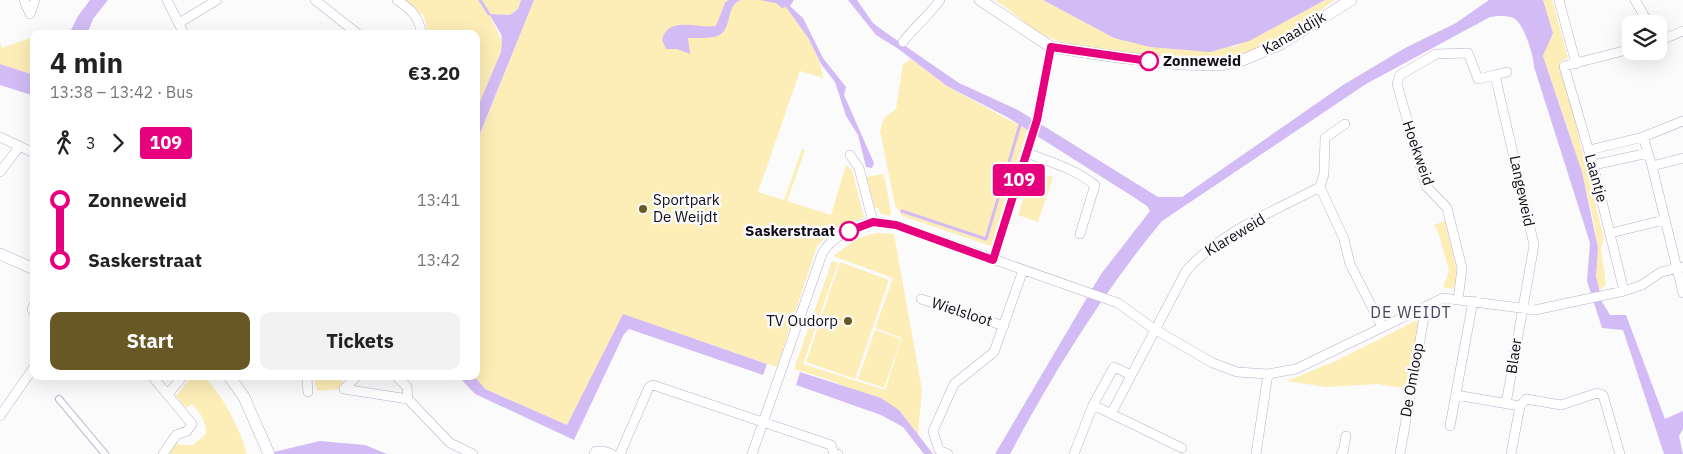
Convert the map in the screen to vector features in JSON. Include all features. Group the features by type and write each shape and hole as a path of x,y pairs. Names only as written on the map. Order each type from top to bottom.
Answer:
{"street":[{"path":"24,0 30,14 36,0"},
{"path":"167,0 182,30"},
{"path":"179,23 217,0"},
{"path":"315,0 353,30"},
{"path":"397,0 414,12 419,19 421,30"},
{"path":"903,42 913,29 929,15 940,0"},
{"name":"Kanaaldijk","path":"980,0 1051,47 1171,63 1222,65 1243,60 1281,44 1351,0"},
{"path":"1559,0 1576,64 1622,51"},
{"path":"1635,0 1644,15"},
{"path":"1667,38 1683,31"},
{"path":"993,260 1037,120 1051,47"},
{"name":"Hoekweid","path":"1458,300 1462,268 1447,208 1426,186 1397,84 1400,75 1436,54 1468,53 1478,79 1495,75"},
{"name":"Laantje","path":"1576,64 1564,66 1589,150 1624,290"},
{"path":"1495,75 1506,72"},
{"name":"Langeweid","path":"1495,75 1534,245 1522,308"},
{"path":"1589,150 1643,137 1683,121"},
{"path":"1346,124 1325,138 1324,174 1320,187 1344,239 1350,264 1382,327"},
{"path":"0,137 30,151"},
{"path":"1643,137 1652,166 1664,220 1680,267 1683,293"},
{"path":"0,172 19,147"},
{"path":"1027,153 1083,175 1095,185 1080,234"},
{"path":"1593,165 1648,153"},
{"path":"850,156 859,168 873,222"},
{"path":"1652,166 1683,158"},
{"name":"Klareweid","path":"1111,414 1186,271 1202,253 1248,225 1320,187"},
{"path":"1611,233 1664,220"},
{"path":"752,454 818,262 826,245 839,236 873,222 896,225 1106,298 1118,303 1154,329 1214,363 1237,372 1268,374 1296,369 1443,298 1535,310 1608,295 1642,285 1661,272 1680,267"},
{"path":"0,254 30,267"},
{"name":"Wielsloot","path":"948,454 940,450 934,432 954,384 994,352 1023,270"},
{"name":"Wielsloot","path":"921,298 1004,326"},
{"path":"1450,426 1473,301"},
{"name":"De Omloop","path":"1400,454 1426,306"},
{"name":"Blaer","path":"1506,404 1522,308"},
{"path":"1074,454 1093,405 1114,367 1131,376"},
{"path":"0,416 30,373"},
{"path":"1256,454 1268,374"},
{"path":"156,380 192,424 187,431 176,435 163,454"},
{"path":"168,394 180,380"},
{"path":"232,380 244,397 269,453"},
{"path":"307,380 308,392"},
{"path":"353,380 344,389 408,399 450,443 473,454"},
{"path":"400,380 407,387 408,399"},
{"path":"620,454 649,388 653,385 831,445 834,453 838,454"},
{"path":"1511,454 1520,406 1526,398 1561,405 1597,393 1603,395 1620,454"},
{"path":"1456,395 1520,406"},
{"path":"59,399 105,454"},
{"path":"1093,405 1182,448"},
{"path":"1340,454 1343,452 1346,436"},
{"path":"594,454 596,451 612,454"}],"shaded area":[{"path":"90,0 108,0 93,19 89,30 71,30 78,16"},
{"path":"400,0 521,0 518,9 510,15 489,14 502,41 501,52 480,102 480,30 427,30 424,16"},
{"path":"521,0 534,0 480,134 480,102 501,52 502,41 501,34 489,14 510,15 518,9"},
{"name":"Sportpark De Weijdt","path":"534,0 786,0 788,9 813,47 823,78 800,71 758,192 784,200 802,149 805,150 787,201 831,215 846,165 852,170 864,217 834,229 817,246 777,367 623,315 567,425 485,389 477,380 480,380 480,135"},
{"path":"728,0 741,0 733,6 727,26 721,34 710,37 688,38 690,54 677,49 666,49 662,40 665,32 670,28 677,25 716,26"},
{"path":"760,0 794,0 790,6 803,18 823,58 846,87 844,95 874,163 872,168 866,167 858,135 846,116 835,82 821,64 809,39 786,7 782,8 776,3"},
{"path":"848,0 857,0 873,23 959,83 1018,110 1158,197 1182,197 1343,85 1405,48 1456,23 1489,0 1543,0 1553,33 1543,56 1582,172 1598,248 1596,276 1602,302 1610,315 1626,315 1665,419 1683,411 1683,429 1679,436 1683,454 1664,454 1623,330 1602,328 1587,281 1590,243 1534,67 1530,47 1517,21 1510,17 1501,16 1490,17 1366,84 1162,221 1140,248 1080,333 1010,454 995,454 1101,274 1150,211 1147,206 1132,196 1007,117 947,86 897,48 876,35"},
{"path":"995,0 1043,0 1114,38 1234,47 1325,0 1334,0 1306,22 1280,38 1256,49 1232,56 1207,59 1179,59 1115,52 1058,41 1041,34"},
{"path":"1043,0 1325,0 1249,41 1210,52 1150,47 1114,38"},
{"path":"1543,0 1552,0 1568,58 1560,61 1604,239 1601,249 1606,284 1599,291 1596,274 1596,232 1584,181 1543,56 1553,33"},
{"path":"30,38 30,74 0,64 0,43 2,48"},
{"path":"911,59 947,86 1027,130 991,246 902,216 895,205 880,131 884,118 896,109 903,64"},
{"path":"0,64 30,74 30,95 0,85"},
{"path":"1033,171 1053,177 1038,222 1018,215"},
{"path":"884,174 891,213 889,216 881,214 878,208 875,208 866,177"},
{"path":"1445,221 1459,279 1452,289 1443,287 1449,271 1438,231 1434,225"},
{"path":"876,233 894,234 922,390 918,435 899,410 827,379 794,369 832,261 838,263 803,364 885,390 902,338 875,328 893,278 833,256 857,239"},
{"name":"TV Oudorp","path":"840,262 889,280 855,379 806,362"},
{"path":"623,314 767,364 763,375 629,329 624,334 574,440 475,394 462,380 477,380 485,389 567,425"},
{"path":"1421,318 1409,389 1378,384 1326,387 1287,381 1338,360"},
{"path":"875,330 901,339 884,388 858,379"},
{"path":"800,372 881,398 899,410 933,454 924,454 903,427 881,415 796,385"},
{"path":"189,380 207,380 235,422 247,454 169,454 176,442 180,445 193,445 206,434 204,421 198,411 192,404 186,408 176,396"},
{"path":"315,380 341,380 344,383 340,389 317,391"},
{"path":"320,441 365,445 387,454 265,454"}],"waterway":[{"path":"480,0 489,14"},
{"path":"902,211 986,239 1020,125"}],"bus line":[{"name":"109","path":"849,231 873,222 896,225 993,260 1037,120 1051,47 1149,61"}],"place":[{"name":"Zonneweid","path":"1149,61"},
{"name":"Sportpark De Weijdt","path":"643,209"},
{"name":"Saskerstraat","path":"849,231"},
{"name":"TV Oudorp","path":"848,321"}],"district":[{"name":"DE WEIDT","path":"1411,312"}]}
